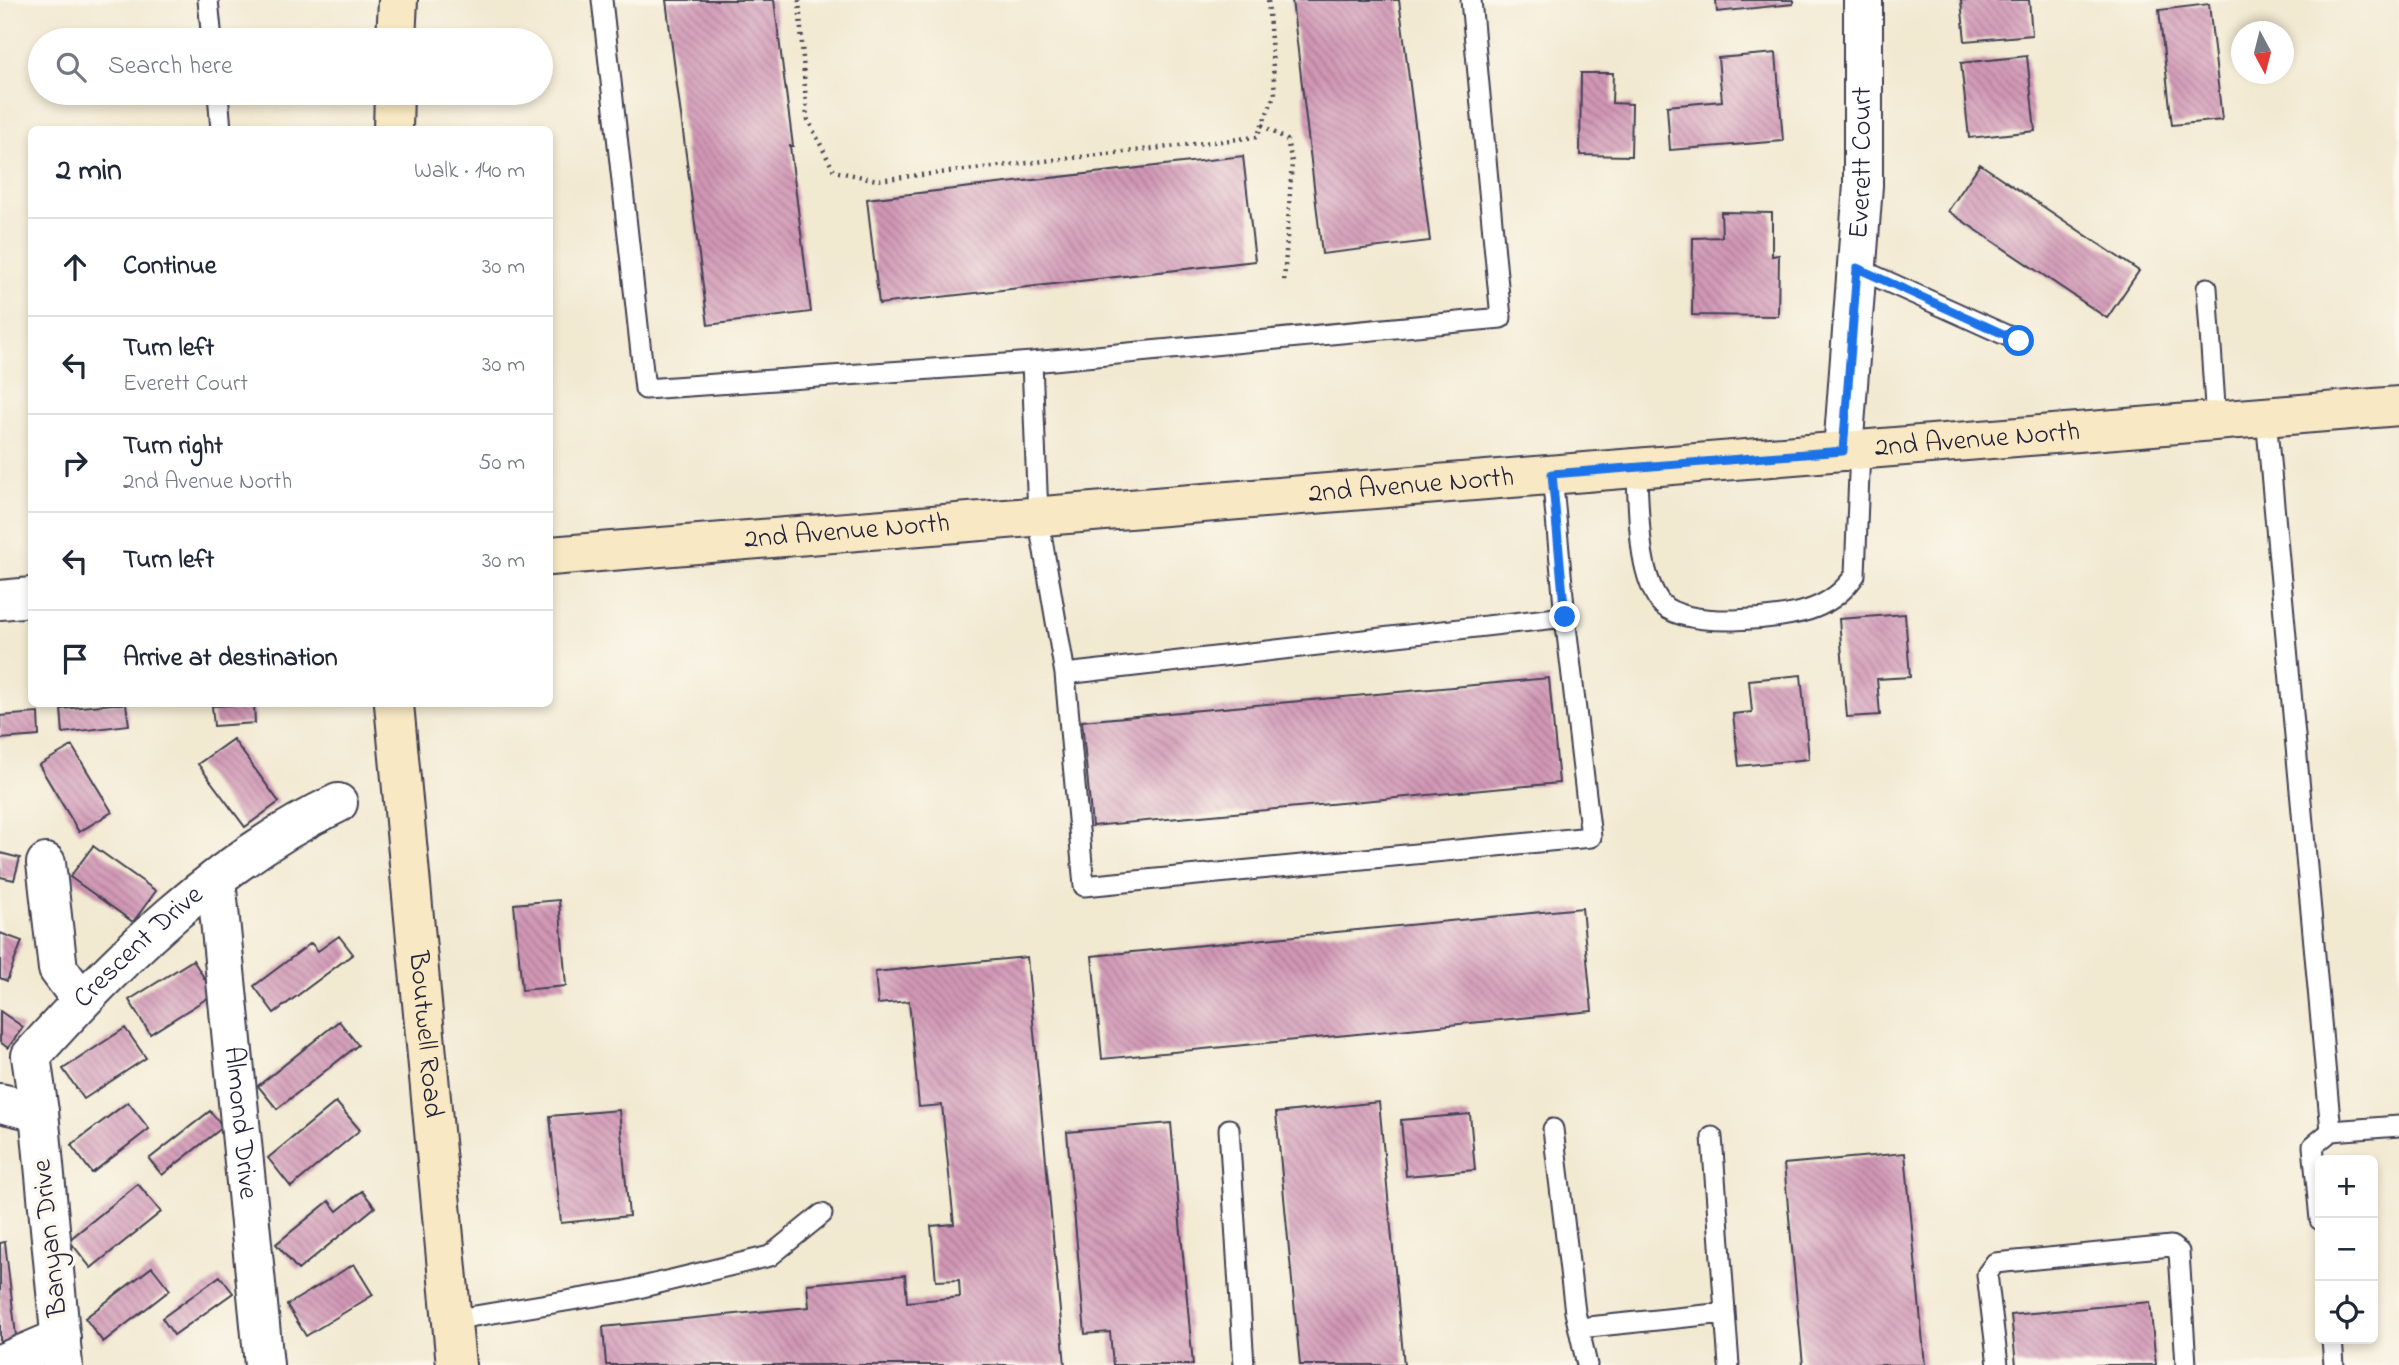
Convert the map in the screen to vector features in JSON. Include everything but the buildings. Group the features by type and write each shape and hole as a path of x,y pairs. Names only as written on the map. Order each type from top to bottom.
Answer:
{"street":[{"path":"397,28 398,0"},
{"name":"Everett Court","path":"1852,450 1857,268 1863,185 1863,0"},
{"path":"393,126 394,105"},
{"name":"2nd Avenue North","path":"553,556 2399,406"},
{"path":"0,600 28,597"},
{"name":"Boutwell Road","path":"394,707 456,1365"},
{"name":"Crescent Drive","path":"39,1112 31,1056 81,1000 162,923 216,879 302,820 338,803"},
{"path":"46,863 58,969 81,1000"},
{"name":"Almond Drive","path":"216,879 264,1365"},
{"path":"0,1103 39,1112"},
{"name":"Banyan Drive","path":"39,1112 62,1352"},
{"path":"0,1364 62,1352"}],"lane":[{"path":"208,0 211,28"},
{"path":"602,0 645,389 1032,362 1501,318 1471,0"},
{"path":"219,105 221,126"},
{"path":"1857,268 2019,341"},
{"path":"2207,288 2216,420"},
{"path":"1032,362 1038,516 1065,674 1084,886 1591,837 1565,617 1552,474"},
{"path":"2266,417 2331,1131"},
{"path":"1636,467 1642,545 1649,582 1662,605 1694,619 1763,620 1813,609 1846,589 1855,575 1852,450"},
{"path":"1065,674 1565,617"},
{"path":"2320,1218 2313,1146 2331,1131 2399,1126"},
{"path":"1229,1129 1244,1365"},
{"path":"1553,1129 1566,1246 1587,1365"},
{"path":"1712,1137 1729,1365"},
{"path":"451,1320 626,1291 770,1256 822,1214"},
{"path":"1998,1365 1987,1274 1995,1264 2171,1246 2179,1252 2186,1365"},
{"path":"1579,1328 1725,1313"},
{"path":"2332,1344 2334,1365"}],"path":[{"path":"799,0 807,118 834,171 877,180 1257,137 1275,94 1268,0"},
{"path":"1262,125 1287,140 1292,162 1284,284"}],"route":[{"path":"1565,617 1552,474 1843,451 1857,268 2019,341"}]}
